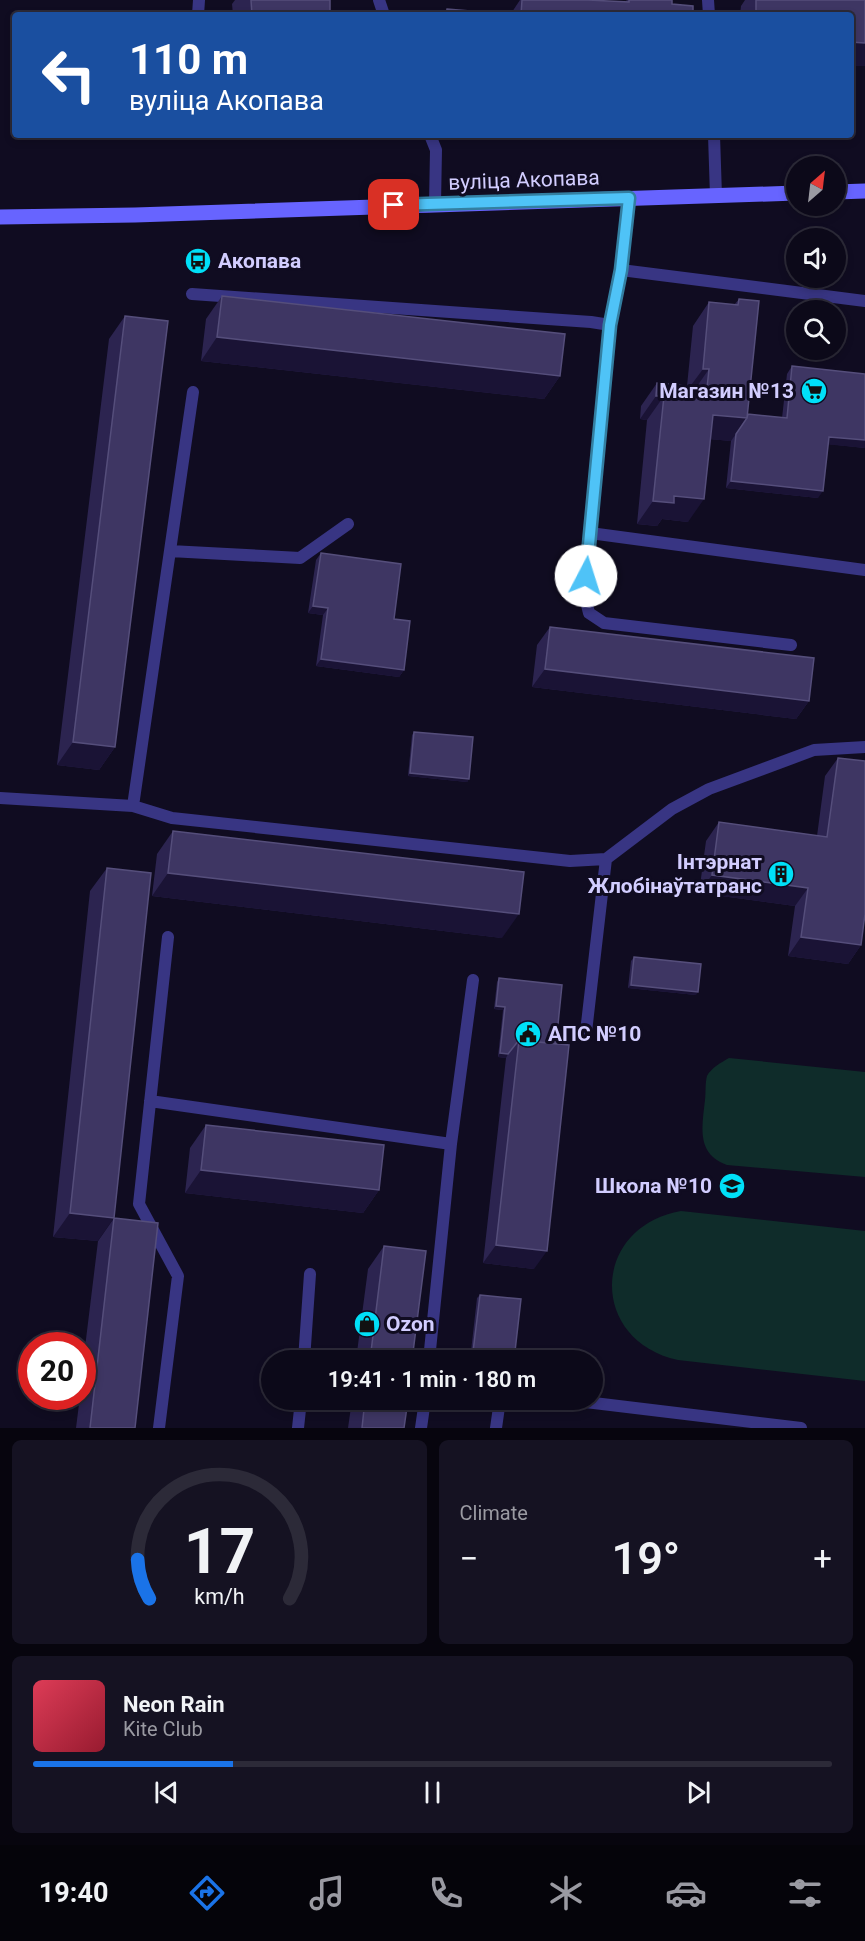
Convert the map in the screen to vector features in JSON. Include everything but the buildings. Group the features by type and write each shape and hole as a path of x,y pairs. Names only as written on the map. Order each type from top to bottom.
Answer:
{"main road":[{"path":"846,192 865,191"},
{"name":"вуліца Акопава","path":"0,217 135,215 786,193"}],"lane":[{"path":"431,138 436,150 435,204"},
{"path":"714,138 716,196"},
{"path":"629,198 621,270 610,325 585,597 589,613 604,623 791,645"},
{"path":"621,270 865,301"},
{"path":"192,294 610,325"},
{"path":"133,806 193,392"},
{"path":"170,551 300,558 348,524"},
{"path":"590,533 865,570"},
{"path":"0,798 133,806 172,818 570,861 606,859 672,809 709,789 814,750 865,747"},
{"path":"586,1032 606,859"},
{"path":"159,1428 178,1276 139,1204 168,937"},
{"path":"430,1350 451,1144 473,980"},
{"path":"150,1101 451,1144"},
{"path":"305,1350 310,1274"},
{"path":"603,1404 801,1428"},
{"path":"298,1428 300,1410"},
{"path":"421,1428 423,1410"},
{"path":"495,1428 498,1410"}],"green space":[{"path":"729,1058 865,1072 865,1177 727,1165 710,1154 702,1130 707,1076 711,1070"},
{"path":"681,1211 865,1231 865,1381 678,1360 649,1349 628,1331 616,1308 612,1284 617,1260 630,1238 651,1221"}],"place":[{"name":"Акопава","path":"198,261"},
{"name":"Магазин №13","path":"814,391"},
{"name":"Інтэрнат Жлобінаўтатранс","path":"781,874"},
{"name":"АПС №10","path":"528,1034"},
{"name":"Школа №10","path":"732,1186"},
{"name":"Ozon","path":"367,1324"}],"route":[{"path":"394,205 629,198 621,270 610,325 586,576"}]}
